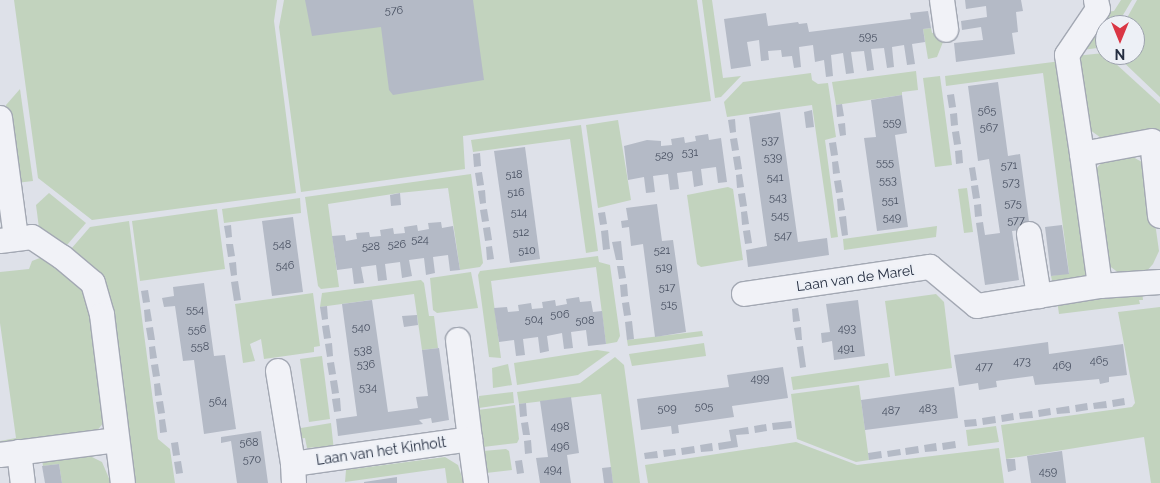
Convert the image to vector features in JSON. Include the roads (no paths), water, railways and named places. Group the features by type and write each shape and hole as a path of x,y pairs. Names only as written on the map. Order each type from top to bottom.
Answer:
{"street":[{"path":"942,0 946,30"},
{"path":"1096,0 1098,9 1067,55 1100,286"},
{"path":"0,118 8,239 32,237 62,257 93,283 102,315 123,483"},
{"path":"1082,154 1156,141 1160,216"},
{"path":"1029,234 1039,296"},
{"name":"Laan van de Marel","path":"744,294 930,267 977,306 1100,286 1160,282"},
{"path":"458,340 476,483"},
{"name":"Laan van het Kinholt","path":"278,371 293,473 470,439"},
{"path":"23,483 9,454 117,440"}]}
